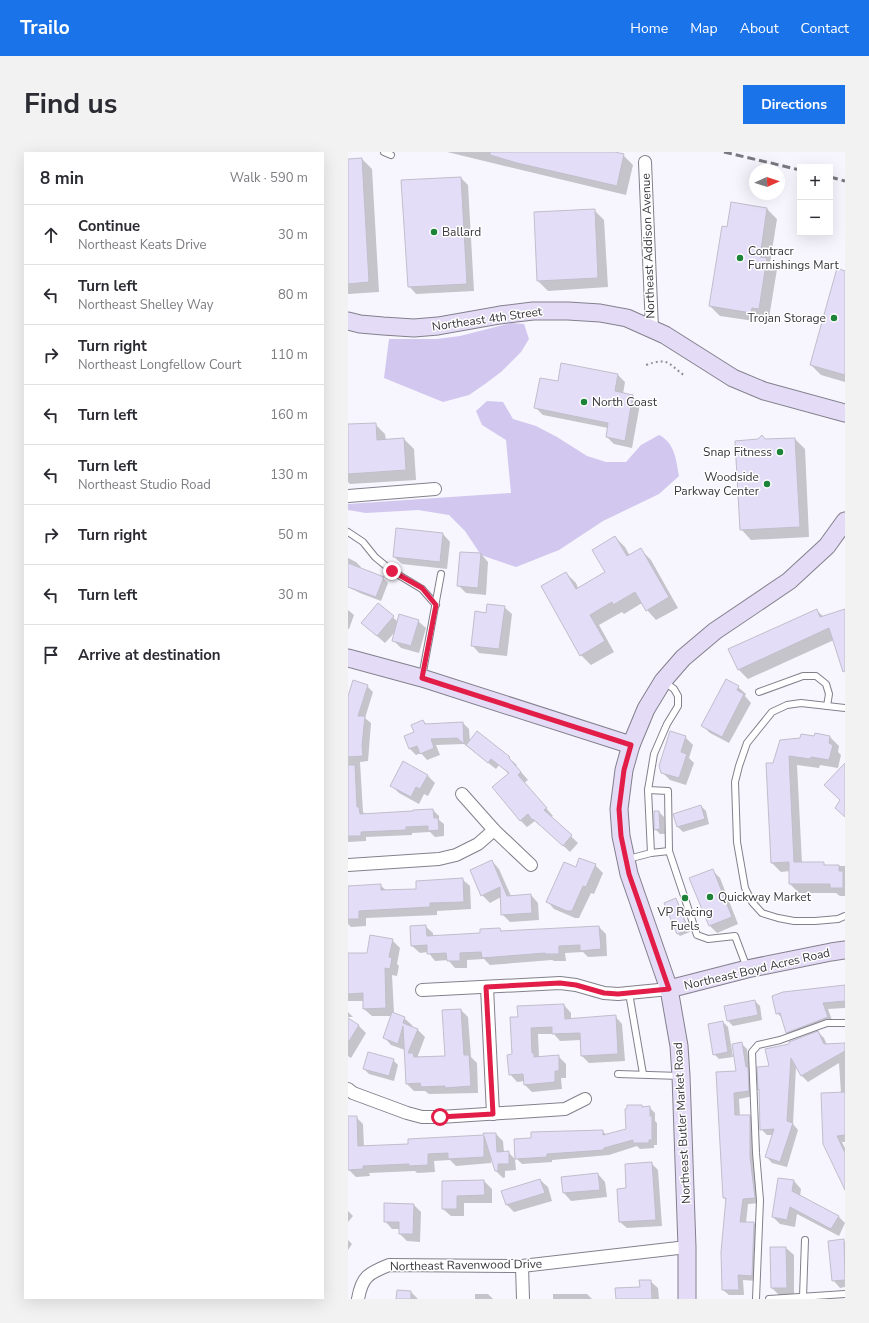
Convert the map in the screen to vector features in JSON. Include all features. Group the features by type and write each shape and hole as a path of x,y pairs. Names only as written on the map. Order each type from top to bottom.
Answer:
{"street":[{"name":"Northeast Addison Avenue","path":"645,162 652,329"},
{"name":"Northeast 4th Street","path":"348,320 360,324 414,328 438,326 533,311 568,310 600,313 627,318 665,335 733,378 764,390 845,413"},
{"path":"348,496 435,489"},
{"name":"Northeast Butler Market Road","path":"687,1299 687,1247 679,1046 669,989 629,874 621,836 619,809 624,770 631,745 646,709 663,681 683,658 715,631 789,581 827,546 845,521"},
{"path":"348,658 422,678 631,745"},
{"path":"462,794 494,830 530,865"},
{"path":"348,865 439,859 456,855 478,844 494,830"},
{"name":"Northeast Boyd Acres Road","path":"669,989 747,969 845,950"},
{"path":"422,990 560,983 576,985 604,993 618,994 669,989"},
{"path":"486,987 493,1114"},
{"path":"348,1089 353,1093 394,1109 422,1117 564,1110 585,1099"},
{"name":"Northeast Ravenwood Drive","path":"358,1299 360,1287 371,1272 389,1265 522,1266 687,1247"},
{"path":"522,1266 523,1299"}],"lane":[{"path":"384,152 391,155"},
{"path":"348,532 363,542 375,557 392,571 422,588 436,605"},
{"path":"422,678 442,574"},
{"path":"759,692 803,676 816,676 826,684 829,694 827,706"},
{"path":"651,853 648,790 654,754 666,724 678,706 678,696 674,689 663,681"},
{"path":"845,708 801,703 787,705 772,712 748,743 739,766 735,782 737,842 745,888 752,902 762,913 794,921 838,919 845,916"},
{"path":"648,790 668,791 669,851 697,935 708,939 735,936 747,969"},
{"path":"626,859 651,853 669,851"},
{"path":"629,993 643,1074"},
{"path":"756,1299 760,1200 756,1153 752,1052 758,1045 780,1040 827,1024 845,1022"},
{"path":"618,1074 681,1076"},
{"path":"803,1297 805,1240"},
{"path":"769,1299 845,1294"}],"path":[{"path":"646,365 659,360 667,362 685,376"}],"shaded area":[{"path":"511,323 524,324 529,339 521,352 501,372 469,395 443,402 384,378 389,339 437,339 460,336"},
{"path":"487,401 503,402 513,419 536,426 587,456 606,462 626,462 641,445 659,435 672,447 676,458 679,476 659,494 603,521 559,550 516,567 481,555 465,531 449,515 418,510 366,513 348,510 348,504 511,493 506,440 482,425 476,411"}],"building":[{"path":"490,152 615,152 624,154 617,186 517,163 490,155"},
{"path":"362,158 369,282 348,284 348,159"},
{"name":"Ballard","path":"461,177 467,284 408,287 401,180"},
{"name":"Contracr Furnishings Mart","path":"731,202 767,208 760,257 767,258 759,309 752,308 751,313 709,306 722,226 727,227"},
{"path":"595,209 598,278 537,281 534,212"},
{"name":"Trojan Storage","path":"837,268 845,271 845,375 810,365"},
{"name":"North Coast","path":"561,363 618,374 615,391 633,395 625,441 606,437 608,423 534,408 540,378 558,381"},
{"path":"376,423 377,440 404,438 406,470 348,474 348,424"},
{"name":"Woodside Parkway Center","path":"762,435 765,439 795,438 800,527 740,530 735,441 758,439"},
{"path":"396,528 443,533 440,562 393,557"},
{"path":"615,536 627,556 641,548 669,597 646,611 635,592 613,605 612,602 590,615 605,641 580,656 541,586 566,572 576,589 605,572 592,550"},
{"path":"460,552 481,553 478,588 457,586"},
{"path":"348,563 384,577 376,597 348,587"},
{"path":"378,603 394,616 377,636 361,623"},
{"path":"487,604 505,606 499,649 471,646 475,611 486,613"},
{"path":"817,609 820,617 845,609 845,671 843,672 829,628 738,670 728,649"},
{"path":"399,614 419,620 411,646 392,641"},
{"path":"726,679 739,686 737,690 744,694 722,737 701,726"},
{"path":"353,680 368,685 358,716 365,716 362,746 363,756 348,757 348,696"},
{"path":"423,720 425,724 463,722 464,744 457,738 431,739 434,748 420,754 417,746 409,749 404,736 414,732 411,725"},
{"path":"477,731 510,757 509,758 521,772 518,775 547,808 544,810 572,835 563,846 533,819 532,820 528,814 520,821 492,787 509,773 491,759 488,763 466,745"},
{"path":"670,731 686,736 681,752 687,754 679,778 661,773 659,766"},
{"path":"815,733 830,736 829,743 833,745 829,760 789,756 794,862 824,862 824,865 839,865 839,871 843,871 843,888 830,888 830,884 789,884 789,862 771,863 766,763 773,763 780,740 800,738 801,734 814,736"},
{"path":"403,761 428,775 420,789 416,787 411,797 390,786"},
{"path":"845,763 845,817 835,808 840,800 824,785"},
{"path":"348,765 355,765 357,807 359,807 360,814 433,809 434,818 438,818 439,830 428,831 428,826 406,827 406,830 361,832 361,836 348,836"},
{"path":"701,805 705,819 677,827 673,814"},
{"path":"654,811 659,811 660,829 654,830"},
{"path":"579,858 596,864 586,887 583,886 572,911 567,911 546,902 564,862 576,867"},
{"path":"492,860 507,896 531,894 532,913 501,915 500,887 481,896 470,870"},
{"name":"Quickway Market","path":"713,869 732,917 709,926 689,878"},
{"path":"463,878 464,902 430,903 430,907 359,911 359,919 348,919 348,886 381,884 381,890 416,889 416,881"},
{"path":"676,898 688,930 677,934 664,903"},
{"path":"426,925 427,936 480,933 480,929 500,928 501,931 599,926 601,949 580,951 580,945 559,946 559,954 545,953 482,958 481,952 460,953 460,961 447,961 446,953 427,954 427,945 411,946 410,926"},
{"path":"370,935 393,939 389,957 392,958 390,969 385,968 386,1008 363,1009 363,993 348,994 348,953 367,953"},
{"path":"845,985 845,1001 823,1003 828,1017 786,1033 780,1013 776,1014 772,996 783,992"},
{"path":"755,1000 758,1015 727,1021 724,1006"},
{"path":"564,1004 565,1019 616,1015 618,1054 581,1056 580,1033 552,1034 552,1027 531,1028 532,1053 534,1053 534,1057 559,1055 559,1071 555,1071 555,1082 524,1085 523,1074 509,1075 507,1055 512,1054 510,1017 518,1017 517,1006"},
{"path":"461,1009 464,1055 469,1055 471,1086 445,1088 445,1086 421,1087 420,1083 406,1084 403,1026 398,1044 383,1038 392,1012 405,1017 403,1023 418,1029 408,1053 413,1053 414,1057 445,1056 442,1010"},
{"path":"348,1018 359,1025 348,1043"},
{"path":"723,1021 728,1052 713,1055 708,1024"},
{"path":"818,1031 824,1044 845,1043 845,1051 801,1076 791,1058 787,1121 793,1123 780,1162 765,1157 774,1129 760,1130 757,1067 769,1066 765,1049 789,1044 789,1042"},
{"path":"742,1042 746,1067 748,1067 749,1091 734,1093 735,1115 750,1115 750,1157 755,1198 743,1199 740,1222 754,1222 752,1276 738,1275 739,1290 722,1290 721,1252 726,1198 723,1198 716,1072 736,1071 732,1044"},
{"path":"368,1052 394,1059 389,1076 363,1069"},
{"path":"845,1092 845,1135 837,1136 845,1153 845,1190 823,1144 821,1093"},
{"path":"627,1105 642,1105 642,1107 650,1106 650,1116 652,1116 652,1140 649,1140 649,1143 633,1143 633,1140 604,1148 604,1150 547,1154 547,1157 515,1159 514,1139 531,1138 531,1132 603,1130 603,1135 626,1129 625,1109 627,1108"},
{"path":"348,1116 357,1116 358,1146 408,1144 408,1139 496,1133 497,1152 509,1151 509,1164 498,1164 498,1171 495,1171 484,1136 484,1157 448,1159 448,1153 428,1154 428,1165 409,1166 409,1164 363,1166 363,1169 348,1170"},
{"path":"652,1162 656,1220 619,1222 617,1189 626,1188 625,1164"},
{"path":"598,1173 600,1190 563,1193 561,1177"},
{"path":"778,1178 794,1180 792,1191 839,1216 831,1229 790,1207 787,1220 772,1217"},
{"path":"540,1179 545,1193 506,1205 501,1191"},
{"path":"484,1180 485,1195 457,1196 457,1209 442,1209 442,1181"},
{"path":"384,1203 414,1204 413,1234 399,1234 399,1222 384,1222"},
{"path":"844,1239 845,1280 832,1281 828,1241"},
{"path":"770,1247 786,1247 787,1288 771,1288"},
{"path":"639,1280 651,1280 652,1299 616,1299 615,1288 640,1287"},
{"path":"397,1290 411,1291 411,1299 396,1299"}],"railway":[{"path":"724,152 797,169"},
{"path":"833,178 845,181"}],"place":[{"name":"Ballard","path":"434,232"},
{"name":"Contracr Furnishings Mart","path":"740,258"},
{"name":"Trojan Storage","path":"834,318"},
{"name":"North Coast","path":"584,402"},
{"name":"Snap Fitness","path":"780,452"},
{"name":"Woodside Parkway Center","path":"767,484"},
{"name":"Quickway Market","path":"710,897"},
{"name":"VP Racing Fuels","path":"685,898"}],"route":[{"path":"392,571 422,588 436,605 422,678 631,745 624,770 619,809 621,836 629,874 669,989 618,994 604,993 576,985 560,983 486,987 493,1114 440,1117"}]}
